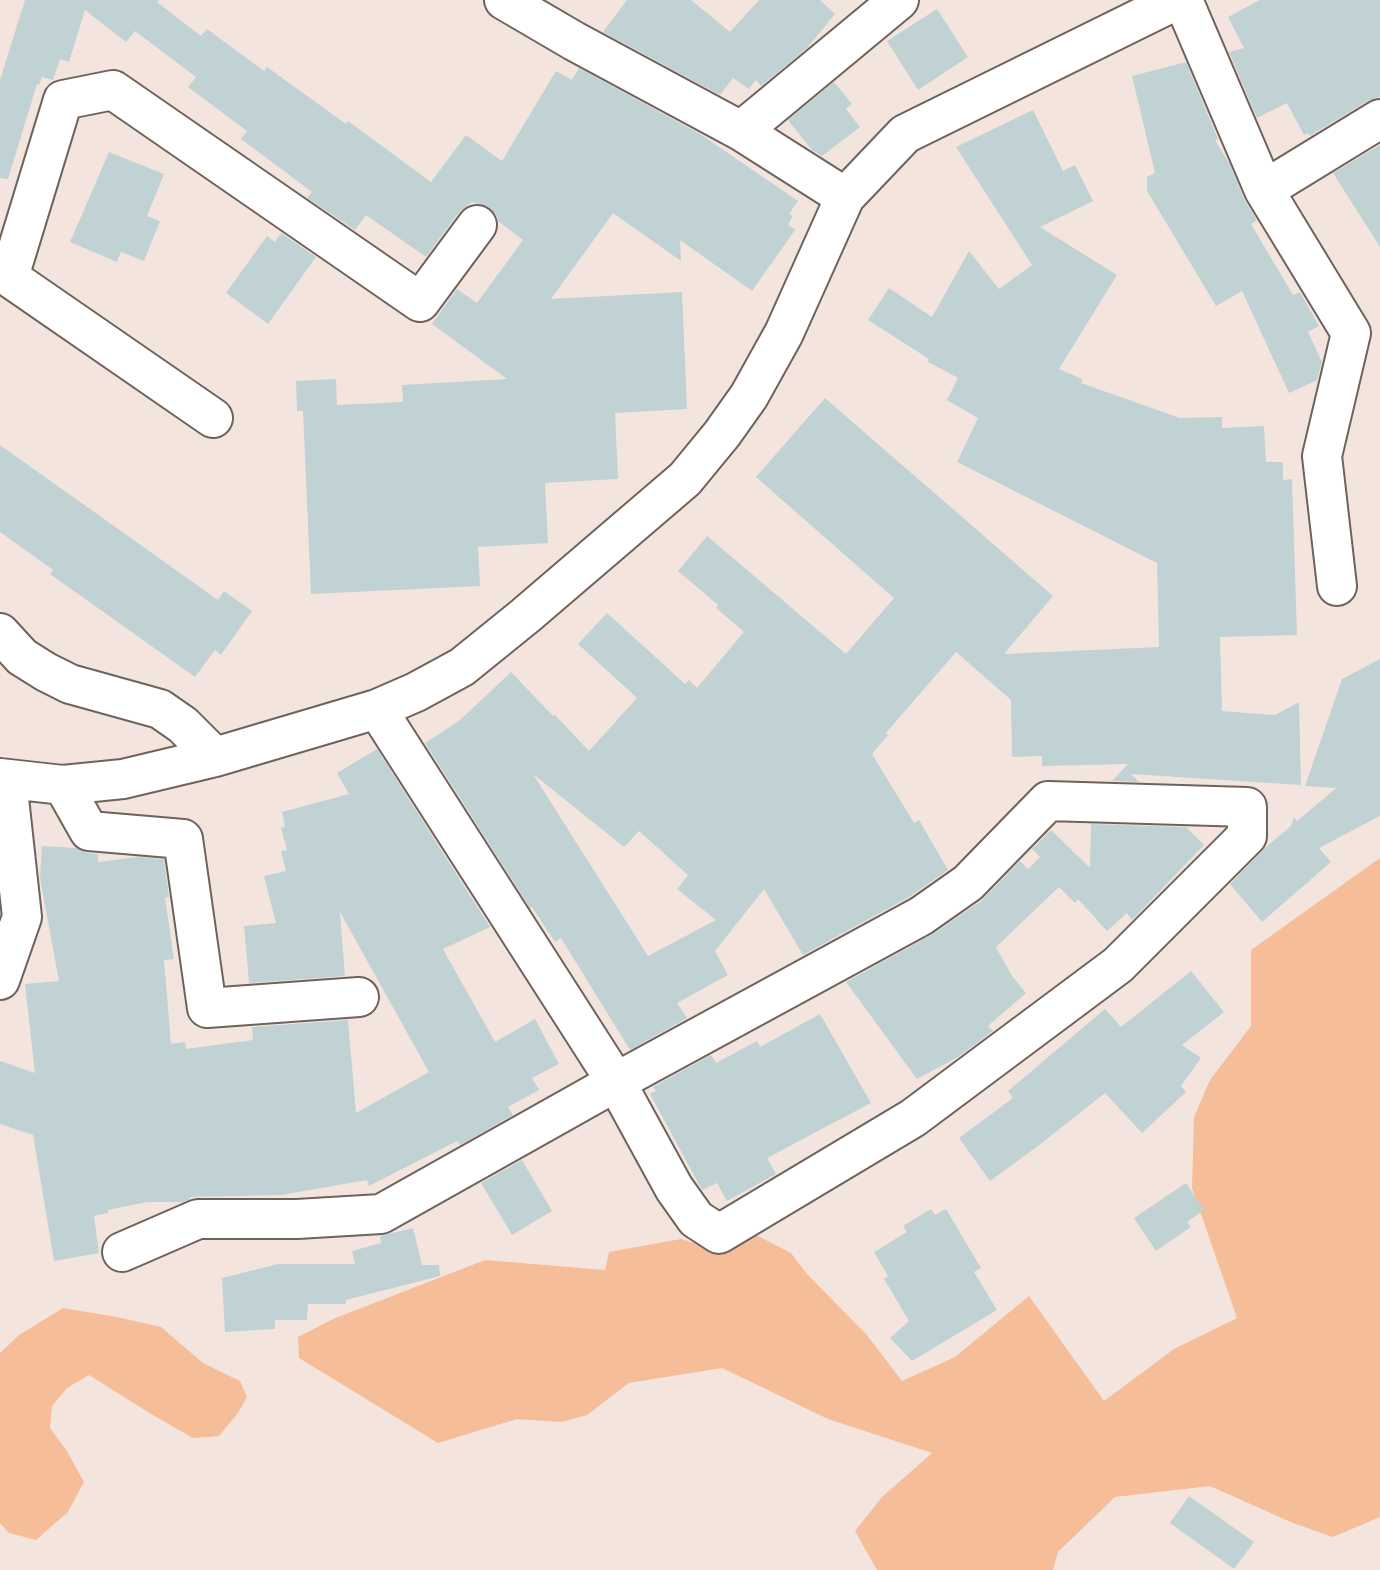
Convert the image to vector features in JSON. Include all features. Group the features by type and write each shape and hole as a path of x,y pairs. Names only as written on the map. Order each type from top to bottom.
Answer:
{"street":[{"path":"741,131 899,0"},
{"path":"0,980 22,917 4,779 63,785 123,779 215,757 377,709 462,667 685,479 722,434 767,365 845,197 905,134 1177,0"},
{"path":"1182,0 1264,190 1366,326 1322,456 1337,586"},
{"path":"529,6 574,41 741,131 845,197"},
{"path":"213,418 4,274 63,100 113,90 420,302 477,225"},
{"path":"1264,190 1380,119"},
{"path":"0,632 22,657 70,684 160,709 183,725 215,757"},
{"path":"122,1252 198,1220 297,1219 381,1214 616,1082 921,916 968,883 1048,801 1247,807 1247,836 1118,965 924,1111 719,1234 696,1219 674,1188 616,1082 377,709"},
{"path":"63,785 89,831 183,839 206,1008 359,997"}],"shaded area":[{"path":"1380,858 1380,1517 1333,1537 1293,1523 1210,1486 1115,1497 1058,1552 1053,1570 877,1570 855,1531 882,1497 932,1453 828,1419 722,1368 629,1383 587,1415 562,1422 517,1419 438,1443 299,1358 298,1337 333,1319 485,1260 605,1270 609,1252 681,1239 719,1250 756,1235 791,1253 807,1274 866,1334 902,1381 955,1357 1029,1296 1104,1401 1174,1349 1237,1318 1192,1188 1194,1117 1210,1080 1251,1026 1251,950"},
{"path":"63,1308 161,1327 203,1363 240,1381 247,1397 219,1436 193,1438 89,1375 67,1388 52,1406 50,1428 67,1451 84,1482 68,1512 36,1540 9,1533 0,1523 0,1353 19,1335"}],"building":[{"path":"25,0 159,0 157,2 201,36 207,29 264,71 267,67 346,124 348,121 431,182 466,135 502,161 556,71 572,80 579,68 700,134 798,201 789,214 793,216 788,225 795,230 752,291 680,240 681,261 613,213 551,299 682,292 687,409 615,413 618,479 545,483 548,543 478,547 480,586 311,594 303,411 297,411 296,381 336,379 337,405 403,402 402,385 507,379 432,324 457,289 477,303 523,240 498,221 489,207 472,202 459,212 426,257 366,215 355,230 307,198 312,192 241,139 247,131 188,87 196,77 135,31 126,42 85,10 69,62 60,59 53,80 42,77 39,85 37,84 8,179 0,178 0,80"},
{"path":"627,0 691,0 730,32 759,0 820,0 835,14 807,48 761,86 756,80 749,89 733,78 720,95 603,32"},
{"path":"1260,0 1380,0 1380,97 1369,100 1310,136 1308,133 1304,135 1287,103 1257,118 1229,52 1244,48 1228,17"},
{"path":"937,9 968,57 918,90 887,41"},
{"path":"1186,62 1218,139 1215,140 1257,220 1251,224 1293,295 1300,292 1319,326 1308,332 1322,362 1317,380 1289,393 1242,291 1216,306 1147,191 1147,177 1155,173 1132,76"},
{"path":"834,82 852,104 846,109 860,127 822,156 812,150 788,120"},
{"path":"1033,110 1063,171 1075,165 1093,201 1040,227 1117,275 1059,369 1082,379 1081,383 1180,418 1222,417 1222,428 1264,426 1266,462 1283,462 1283,480 1292,479 1297,635 1220,637 1222,711 1275,715 1299,702 1301,785 1131,774 1139,782 1112,781 1128,764 1042,766 1042,756 1012,757 1011,700 956,652 886,733 888,735 872,754 914,823 919,820 948,870 909,897 803,955 764,889 715,951 728,975 677,1003 687,1018 630,1050 561,938 555,942 532,907 530,908 425,743 459,721 511,672 589,751 637,698 578,644 607,613 685,684 689,680 697,688 744,632 716,608 718,605 678,571 707,536 846,654 894,598 756,477 825,398 1053,596 1004,654 1159,647 1157,563 957,462 978,418 947,400 958,378 928,362 929,359 868,320 889,288 932,317 969,251 999,289 1032,265 956,147","holes":["533,774 624,847 639,831 688,875 677,889 716,920 648,956"]},
{"path":"1380,145 1380,247 1333,173"},
{"path":"109,152 164,174 147,216 160,221 144,261 121,252 117,262 70,242"},
{"path":"281,233 316,257 268,324 226,293 267,236 275,242"},
{"path":"0,445 218,600 224,591 252,611 221,655 215,650 195,677 50,574 53,570 0,532"},
{"path":"1380,659 1380,816 1319,848 1331,862 1262,922 1230,884 1291,826 1294,817 1297,821 1336,788 1305,786 1342,679"},
{"path":"377,749 490,927 443,949 495,1042 535,1019 559,1064 532,1078 539,1090 508,1107 513,1115 460,1145 457,1141 369,1186 367,1180 281,1195 190,1197 183,1202 147,1202 108,1210 108,1213 94,1216 99,1253 54,1261 33,1135 0,1124 0,1061 35,1073 25,984 59,981 40,878 42,846 76,848 98,854 98,862 138,857 164,859 169,897 165,898 174,959 164,960 171,1044 185,1042 186,1049 253,1040 252,1027 348,1020 356,1113 429,1072 340,912 345,976 249,983 244,926 276,923 264,876 286,871 281,851 287,850 281,828 285,827 282,812 349,794 337,773"},
{"path":"1091,824 1186,827 1204,845 1132,920 1127,913 1107,931 1078,899 1075,903 1059,887 996,947 1012,976 1026,993 988,1026 993,1031 958,1057 917,1079 846,982 933,934 981,901 1020,861 1028,869 1040,857 1032,849 1051,830 1090,868"},
{"path":"1191,971 1224,1012 1182,1045 1201,1058 1181,1086 1186,1092 1142,1133 1105,1093 990,1181 959,1138 1013,1098 1008,1091 1105,1009 1121,1027"},
{"path":"820,1014 871,1103 767,1158 776,1174 727,1201 717,1183 702,1190 650,1094 656,1091 653,1087 711,1055 716,1063 757,1041 760,1047"},
{"path":"522,1160 552,1211 512,1235 481,1183"},
{"path":"1186,1183 1204,1210 1187,1222 1191,1227 1156,1251 1134,1218"},
{"path":"931,1209 935,1215 946,1209 981,1268 974,1272 997,1310 912,1361 890,1338 909,1321 884,1279 888,1276 874,1252 907,1232 903,1226"},
{"path":"413,1228 422,1265 439,1265 440,1276 346,1300 346,1304 308,1304 307,1320 275,1320 275,1329 225,1332 222,1278 278,1264 355,1264 352,1251 381,1243 380,1236"},
{"path":"1189,1496 1254,1542 1234,1569 1170,1523"}]}
